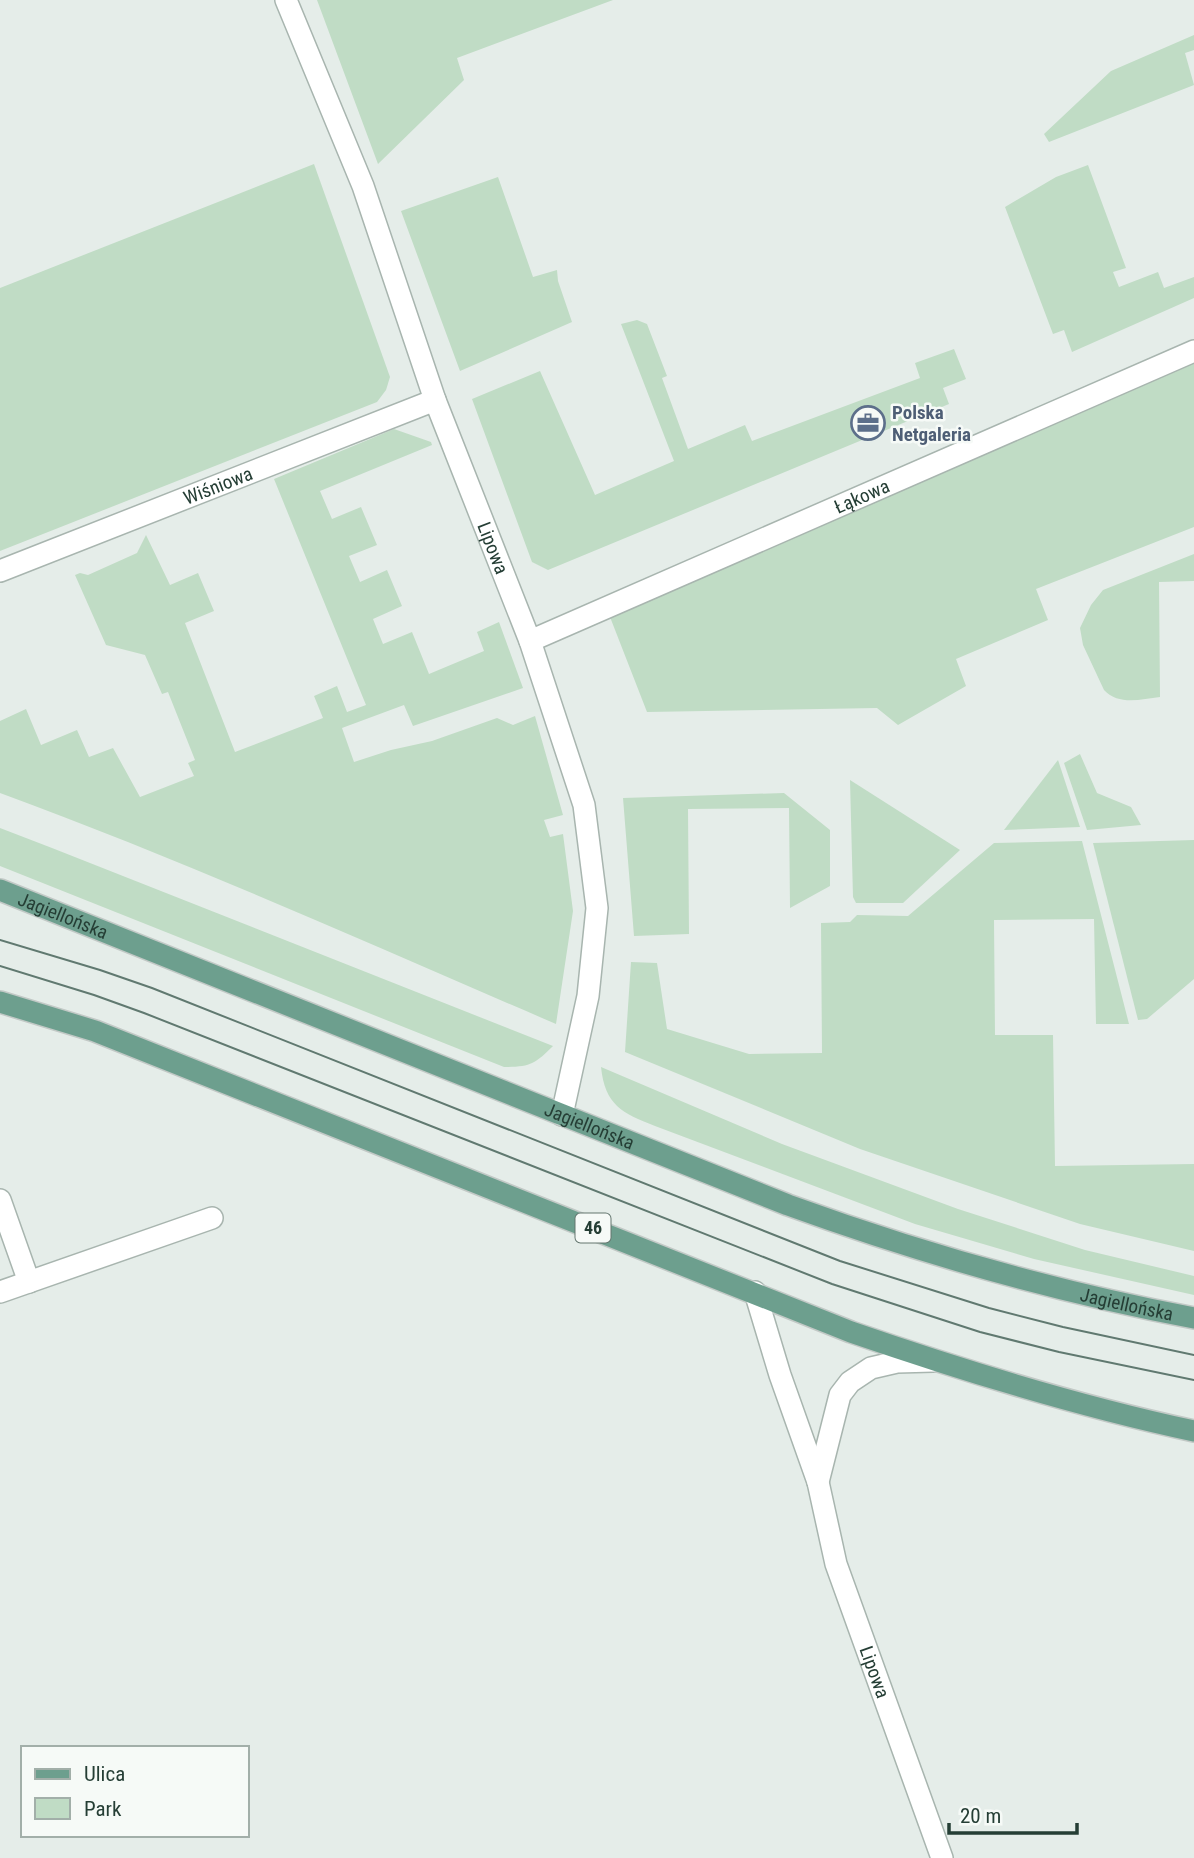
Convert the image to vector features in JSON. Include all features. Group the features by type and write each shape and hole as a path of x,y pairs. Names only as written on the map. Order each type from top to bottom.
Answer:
{"main road":[{"name":"Jagiellońska","path":"0,890 788,1205 918,1251 1000,1274 1112,1302 1194,1318"},
{"name":"46","path":"0,1003 94,1031 851,1332 1062,1400 1194,1431"}],"street":[{"name":"Lipowa","path":"286,0 363,186 435,400 530,641 584,805 597,908 588,996 562,1115"},
{"name":"Łąkowa","path":"530,641 1194,351"},
{"name":"Wiśniowa","path":"0,571 435,400"},
{"path":"0,1200 29,1282"},
{"path":"0,1292 212,1218"},
{"name":"Lipowa","path":"755,1292 780,1375 818,1482 836,1564 942,1858"},
{"name":"Lipowa","path":"818,1482 841,1395 850,1382 871,1368 897,1362 935,1361"}],"green space":[{"path":"317,0 613,0 457,58 464,80 378,164"},
{"path":"1194,35 1194,50 1185,53 1194,85 1049,142 1044,134 1111,71"},
{"path":"314,164 390,377 386,390 377,402 0,551 0,288"},
{"path":"1088,165 1126,268 1113,272 1119,287 1158,272 1164,288 1194,277 1194,298 1072,352 1064,330 1053,334 1005,207 1056,177"},
{"path":"498,177 533,277 557,270 572,322 460,371 401,211"},
{"path":"637,320 647,324 667,376 662,378 688,449 745,425 752,441 920,378 915,363 954,349 966,379 943,388 949,404 548,570 532,562 472,399 540,371 595,495 674,461 621,324"},
{"path":"1194,363 1194,527 1036,589 1048,620 956,659 966,686 898,725 877,708 647,712 610,617"},
{"path":"394,429 431,442 432,445 320,491 332,519 361,507 377,545 349,556 360,582 387,570 402,606 373,619 383,644 412,632 429,674 484,651 477,632 499,622 523,688 413,726 404,705 342,728 354,762 432,741 497,718 513,725 535,716 563,815 544,820 550,837 563,834 573,911 556,1024 210,876 0,793 0,721 26,709 41,745 77,730 89,757 113,748 140,797 194,776 188,763 195,760 168,692 162,694 145,655 106,645 75,575 88,575 137,553 146,535 170,585 198,573 214,611 185,623 235,752 323,718 314,696 337,686 347,712 366,705 274,479"},
{"path":"1194,554 1194,581 1159,582 1160,697 1123,700 1110,695 1104,690 1083,645 1080,628 1091,605 1103,590"},
{"path":"1080,754 1097,793 1131,807 1141,825 1087,830 1064,763"},
{"path":"1058,760 1080,827 1004,830"},
{"path":"850,780 960,850 903,903 856,903 853,897"},
{"path":"784,793 830,830 830,886 790,908 789,808 688,809 689,934 634,936 623,798"},
{"path":"0,828 553,1046 531,1063 504,1067 0,866"},
{"path":"1194,840 1194,979 1147,1019 1138,1020 1093,843"},
{"path":"1082,841 1129,1024 1096,1024 1094,919 994,920 995,1035 1053,1035 1055,1166 1194,1164 1194,1251 1080,1224 860,1149 625,1052 631,962 657,963 667,1029 749,1054 822,1053 821,923 850,922 857,915 908,916 994,843"},
{"path":"601,1067 782,1144 958,1209 1085,1250 1194,1276 1194,1295 1034,1259 915,1224 655,1126 633,1117 617,1106 606,1090"}],"tram line":[{"path":"0,940 152,988 840,1261 989,1308 1194,1355"},
{"path":"0,966 144,1013 832,1284 980,1332 1059,1352 1194,1380"}],"place":[{"name":"Polska Netgaleria","path":"868,423"}]}
